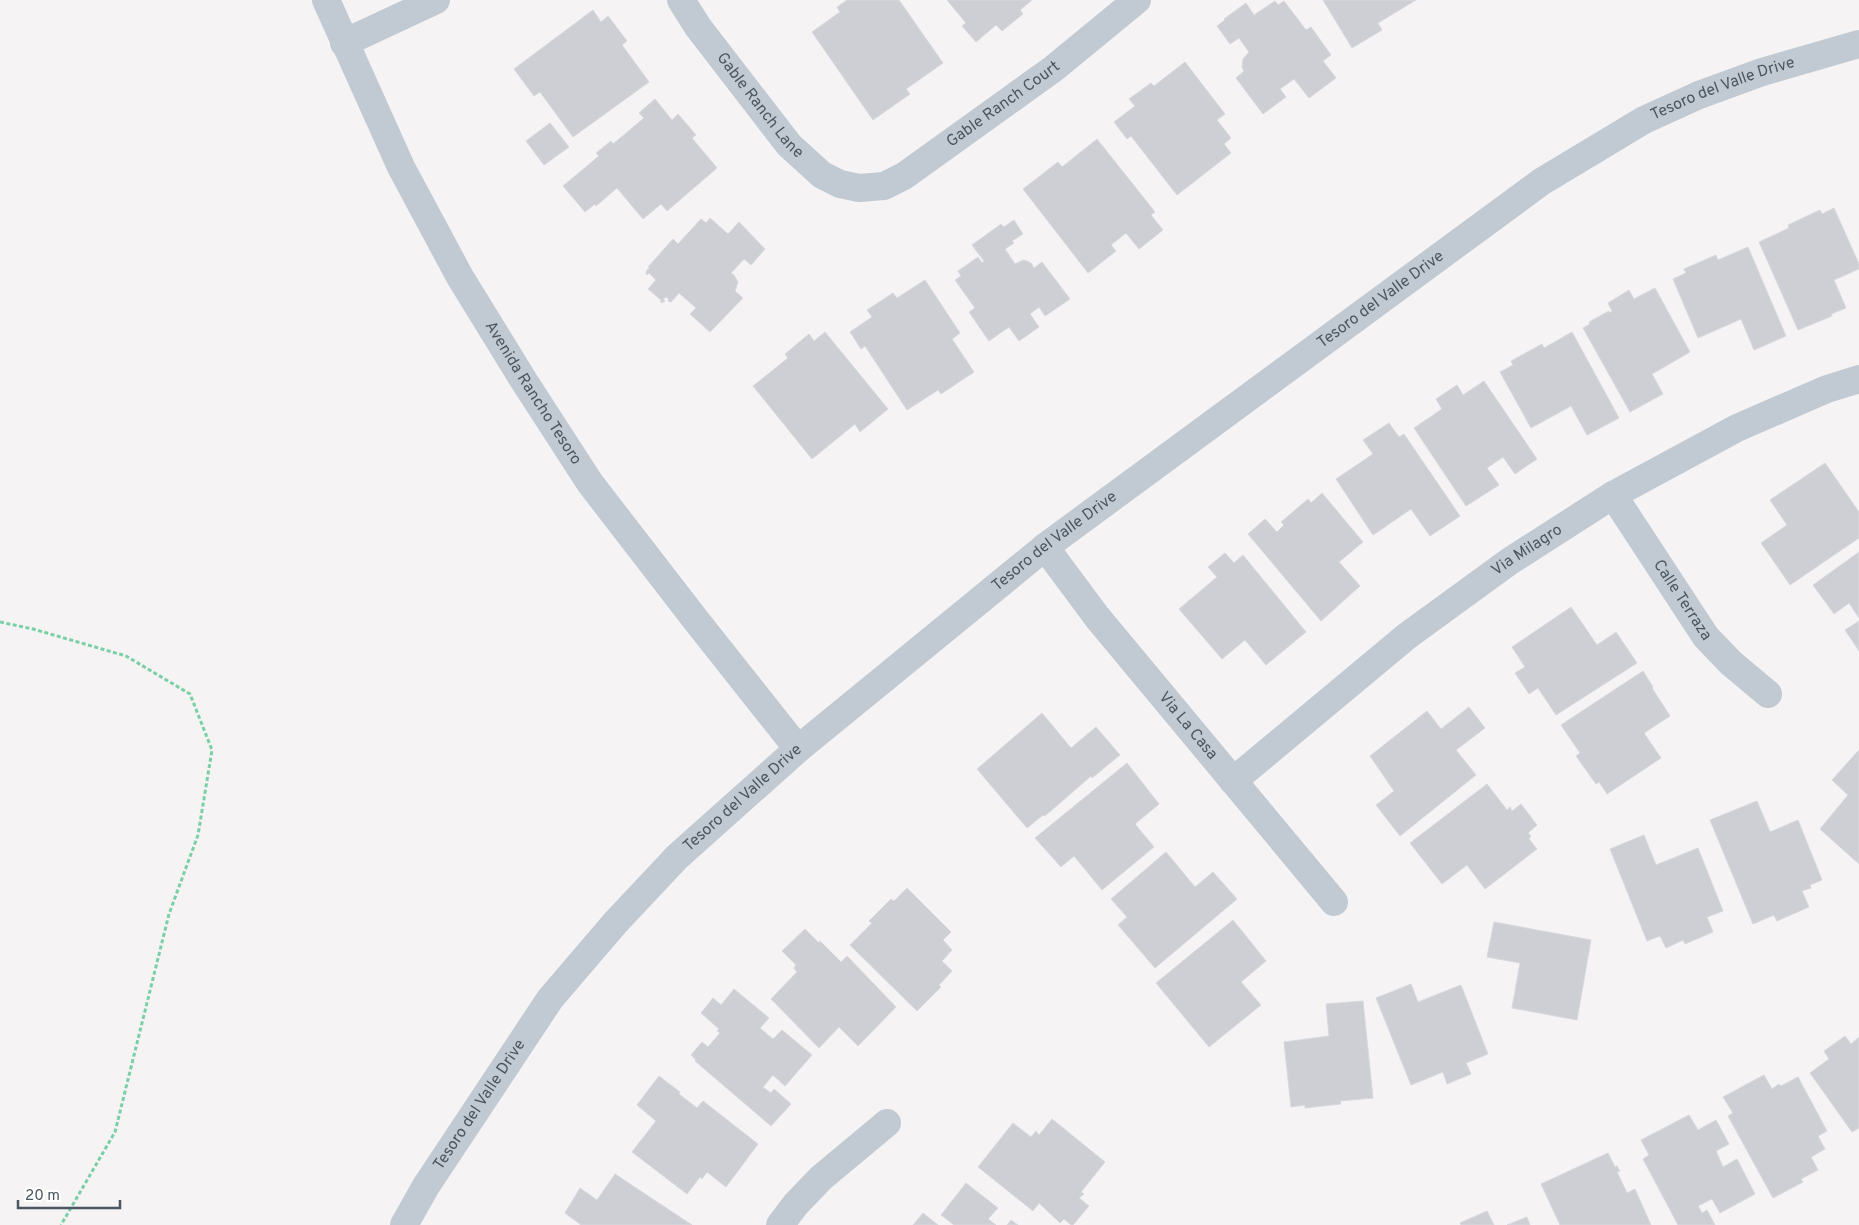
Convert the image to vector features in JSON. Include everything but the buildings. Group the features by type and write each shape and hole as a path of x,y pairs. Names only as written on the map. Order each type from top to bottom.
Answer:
{"street":[{"name":"Avenida Rancho Tesoro","path":"326,0 401,167 460,277 524,382 590,483 798,749"},
{"path":"344,43 436,0"},
{"name":"Gable Ranch Lane","path":"681,0 698,27 788,145 822,175 840,184 859,188"},
{"name":"Gable Ranch Court","path":"859,188 884,186 904,176 1053,69 1137,0"},
{"name":"Tesoro del Valle Drive","path":"404,1225 426,1186 550,999 615,923 677,857 798,749 1045,548 1541,182 1644,120 1700,95 1771,69 1859,44"},
{"name":"Via Milagro","path":"1233,781 1407,636 1510,561 1613,495 1737,428 1827,389 1859,379"},
{"name":"Calle Terraza","path":"1613,495 1706,637 1731,663 1768,694"},
{"name":"Via La Casa","path":"1045,548 1097,617 1334,902"},
{"path":"780,1225 796,1204 821,1178 886,1123"}],"path":[{"path":"0,622 33,629 126,656 190,694 212,750 198,835 169,914 115,1132 61,1225"}]}
